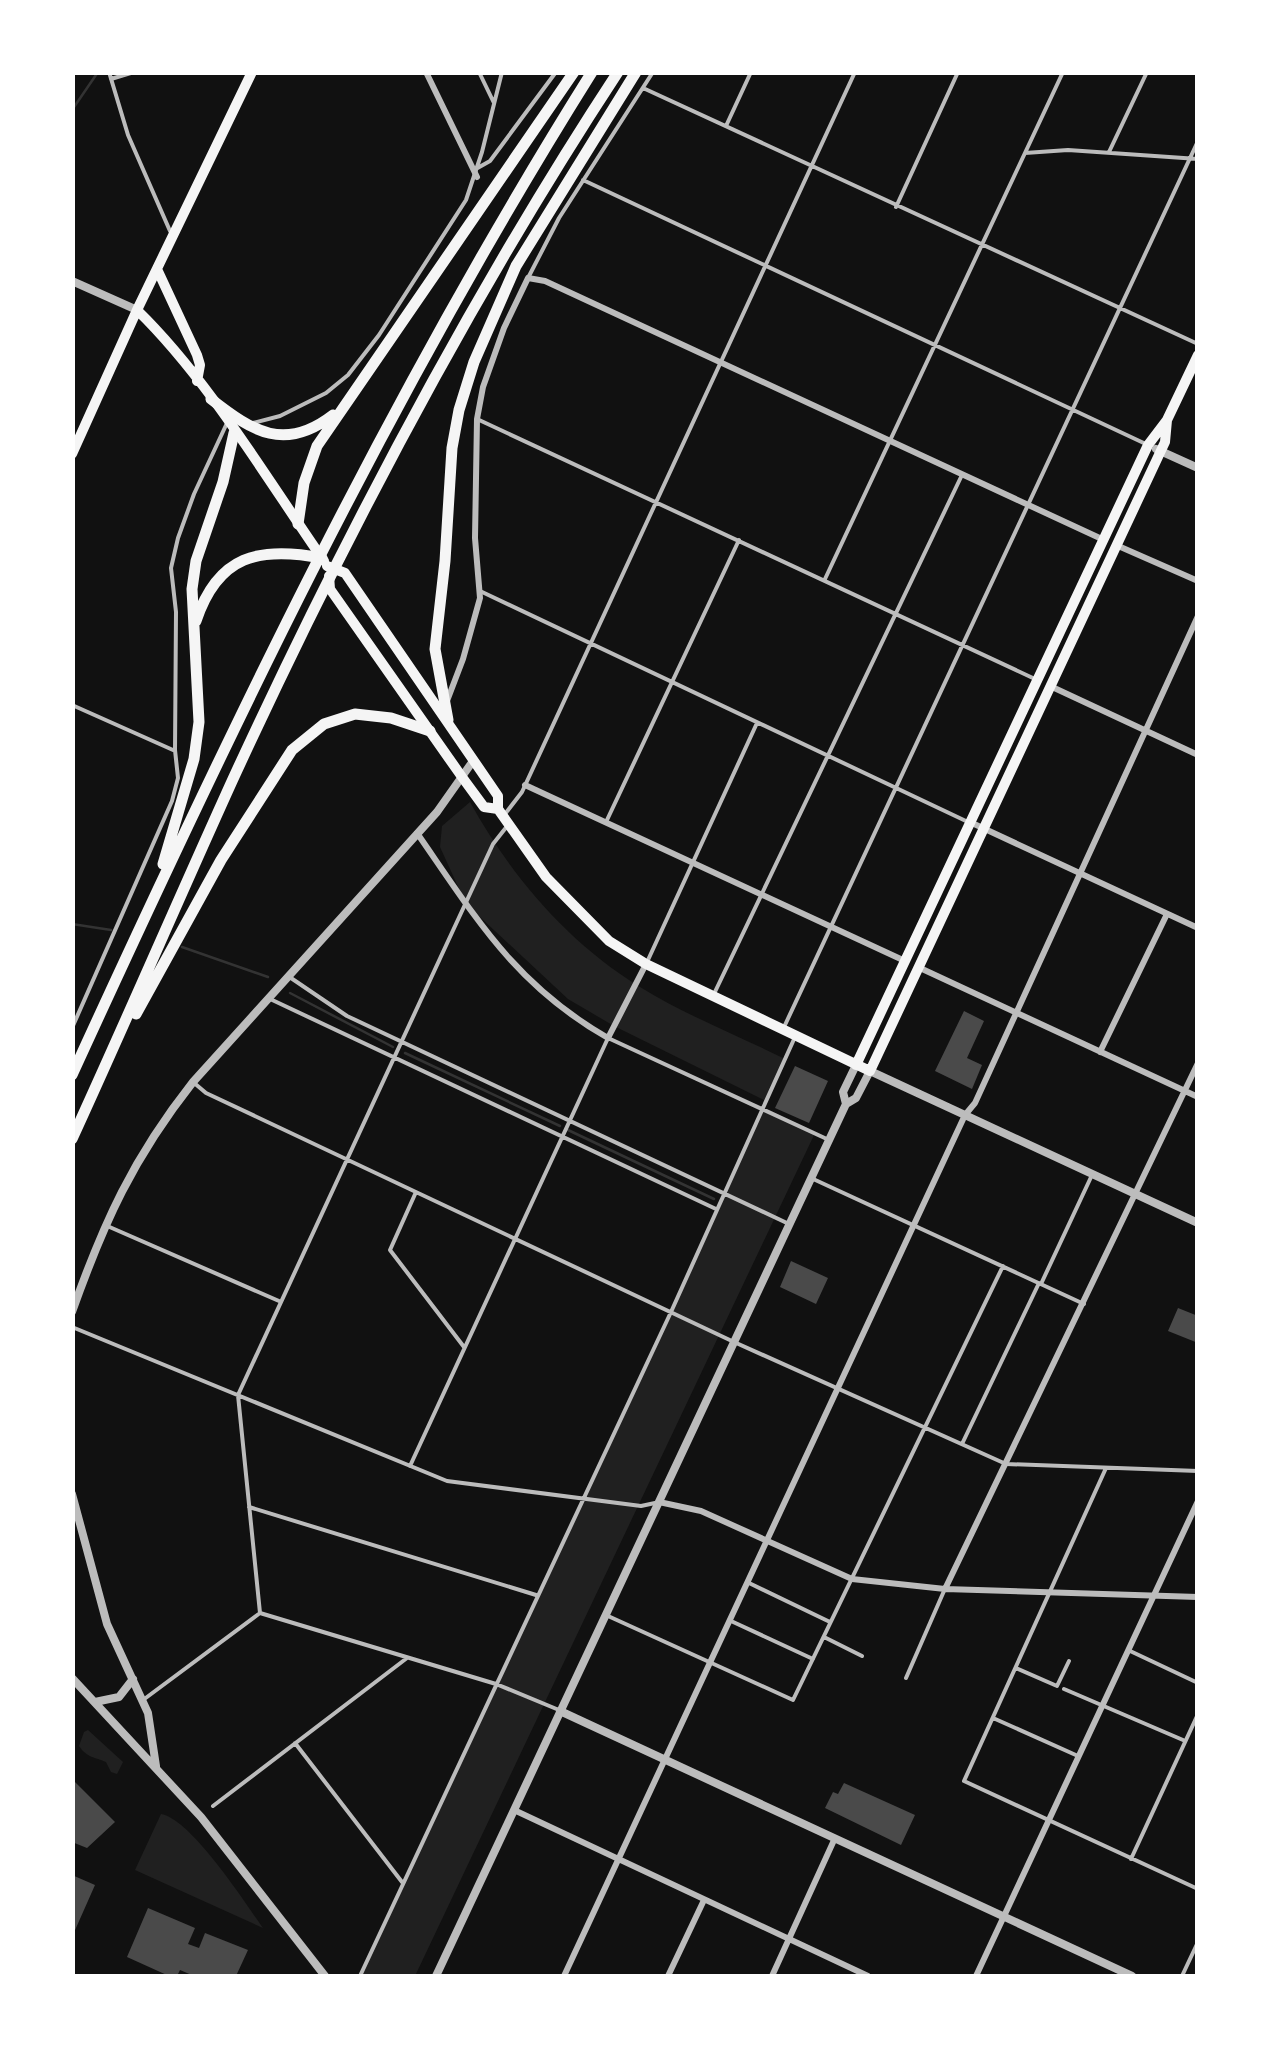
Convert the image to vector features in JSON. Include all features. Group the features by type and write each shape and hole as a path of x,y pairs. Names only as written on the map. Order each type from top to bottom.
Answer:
{"highway":[{"path":"298,524 317,446 574,72"},
{"path":"72,1075 304,583 423,358 592,72"},
{"path":"72,1140 234,776 348,545 450,352 618,72"},
{"path":"448,720 434,649 445,561 452,448 459,410 474,362 516,266 636,72"},
{"path":"211,399 235,427 268,434 295,435 341,410"},
{"path":"144,920 194,760 199,722 192,588 235,427"},
{"path":"193,628 215,581 242,560 274,552 325,562"},
{"path":"102,1074 221,860 292,750 324,724 355,714 391,718 430,731"}],"main road":[{"path":"72,454 252,72"},
{"path":"157,269 200,364 197,381"},
{"path":"137,310 211,399"},
{"path":"856,1065 1044,683 1110,542 1148,445 1167,420 1198,355"},
{"path":"1110,542 1161,451 1167,420"},
{"path":"235,427 325,562 330,589 484,807 503,817"},
{"path":"325,562 345,573 498,796 503,817 546,878 576,912 646,964 870,1071 984,829 1044,683"}],"street":[{"path":"426,72 475,174"},
{"path":"446,705 468,645 480,592 475,538 477,419 483,387 527,275 1198,581"},
{"path":"72,281 137,310"},
{"path":"1148,445 1198,468"},
{"path":"564,1976 965,1115 976,1103 1198,616"},
{"path":"1044,683 1198,755"},
{"path":"72,1312 105,1224 138,1158 192,1082 417,833 473,761"},
{"path":"525,784 906,962"},
{"path":"972,823 1198,928"},
{"path":"417,833 490,938 518,971 558,1006 608,1038 646,964"},
{"path":"1100,1052 1167,914"},
{"path":"918,967 1198,1097"},
{"path":"944,1590 1198,1063"},
{"path":"846,1104 843,1092 856,1065"},
{"path":"436,1976 788,1224 846,1104 856,1098 870,1071 1198,1223"},
{"path":"72,1494 107,1624 148,1713 156,1768"},
{"path":"976,1976 1198,1501"},
{"path":"659,1502 701,1511 852,1579 944,1590 1198,1596"},
{"path":"72,1678 200,1817 325,1976"},
{"path":"95,1702 119,1697 133,1679"},
{"path":"560,1710 1132,1976"},
{"path":"514,1810 868,1976"},
{"path":"772,1976 836,1838"},
{"path":"668,1976 704,1900"}],"lane":[{"path":"134,72 110,76 128,135 172,237"},
{"path":"479,72 494,102"},
{"path":"72,1028 172,801 178,778 176,612 171,568 194,494 235,427 280,416 326,394 348,375 379,335 466,200 502,72"},
{"path":"475,174 490,161 556,72"},
{"path":"527,275 653,72"},
{"path":"726,126 751,72"},
{"path":"260,1613 238,1395 494,844 503,817 525,784 855,72"},
{"path":"896,207 958,72"},
{"path":"824,579 1063,72"},
{"path":"1109,152 1147,72"},
{"path":"643,88 1198,344"},
{"path":"782,1030 1198,142"},
{"path":"1025,152 1109,152 1198,159"},
{"path":"583,180 1148,445"},
{"path":"477,419 1044,683"},
{"path":"714,996 963,472"},
{"path":"606,822 740,540"},
{"path":"480,592 972,823"},
{"path":"72,705 175,750"},
{"path":"646,964 758,721"},
{"path":"288,976 324,1004 788,1224"},
{"path":"268,998 717,1210"},
{"path":"360,1976 796,1036"},
{"path":"410,1466 608,1038 829,1140"},
{"path":"192,1082 206,1093 734,1342 1006,1464 1198,1471"},
{"path":"962,1444 1092,1174"},
{"path":"811,1178 1084,1304"},
{"path":"416,1192 390,1250 464,1347"},
{"path":"105,1224 282,1302"},
{"path":"606,1614 793,1700 1003,1266"},
{"path":"72,1327 446,1481 641,1506 659,1502"},
{"path":"1106,1468 964,1781 1198,1889"},
{"path":"249,1507 537,1596"},
{"path":"749,1583 830,1622"},
{"path":"906,1678 944,1590"},
{"path":"260,1613 496,1684 560,1710"},
{"path":"143,1700 260,1613"},
{"path":"731,1621 813,1659"},
{"path":"824,1637 862,1656"},
{"path":"1128,1650 1198,1684"},
{"path":"213,1806 407,1658"},
{"path":"1016,1668 1057,1686 1069,1661"},
{"path":"1064,1689 1185,1741"},
{"path":"1131,1859 1198,1714"},
{"path":"993,1718 1078,1756"},
{"path":"295,1744 403,1884"},
{"path":"1182,1976 1198,1942"}],"shaded area":[{"path":"470,802 523,881 588,950 657,997 785,1059 766,1101 568,999 466,904 440,847 442,826"},
{"path":"763,1109 815,1133 415,1976 359,1976 671,1312"},
{"path":"88,1730 123,1762 117,1774 111,1772 106,1762 88,1755 79,1746"},
{"path":"161,1814 173,1819 201,1845 263,1928 135,1870"}],"building":[{"path":"964,1011 984,1021 967,1058 982,1065 972,1089 935,1071"},
{"path":"795,1066 828,1081 809,1123 775,1108"},
{"path":"791,1261 828,1278 816,1304 780,1287"},
{"path":"1178,1308 1198,1316 1198,1343 1168,1331"},
{"path":"72,1779 115,1822 87,1848 72,1842"},
{"path":"844,1783 915,1815 901,1845 825,1808 833,1792 838,1794"},
{"path":"72,1875 95,1885 72,1937"},
{"path":"148,1908 195,1928 188,1944 199,1948 205,1933 248,1950 236,1976 194,1976 180,1970 177,1976 169,1976 127,1957"}],"waterway":[{"path":"72,110 98,72"},
{"path":"72,924 111,930"},
{"path":"182,947 268,977"},
{"path":"290,993 393,1047"},
{"path":"405,1053 560,1126"},
{"path":"568,1130 714,1199"}]}
